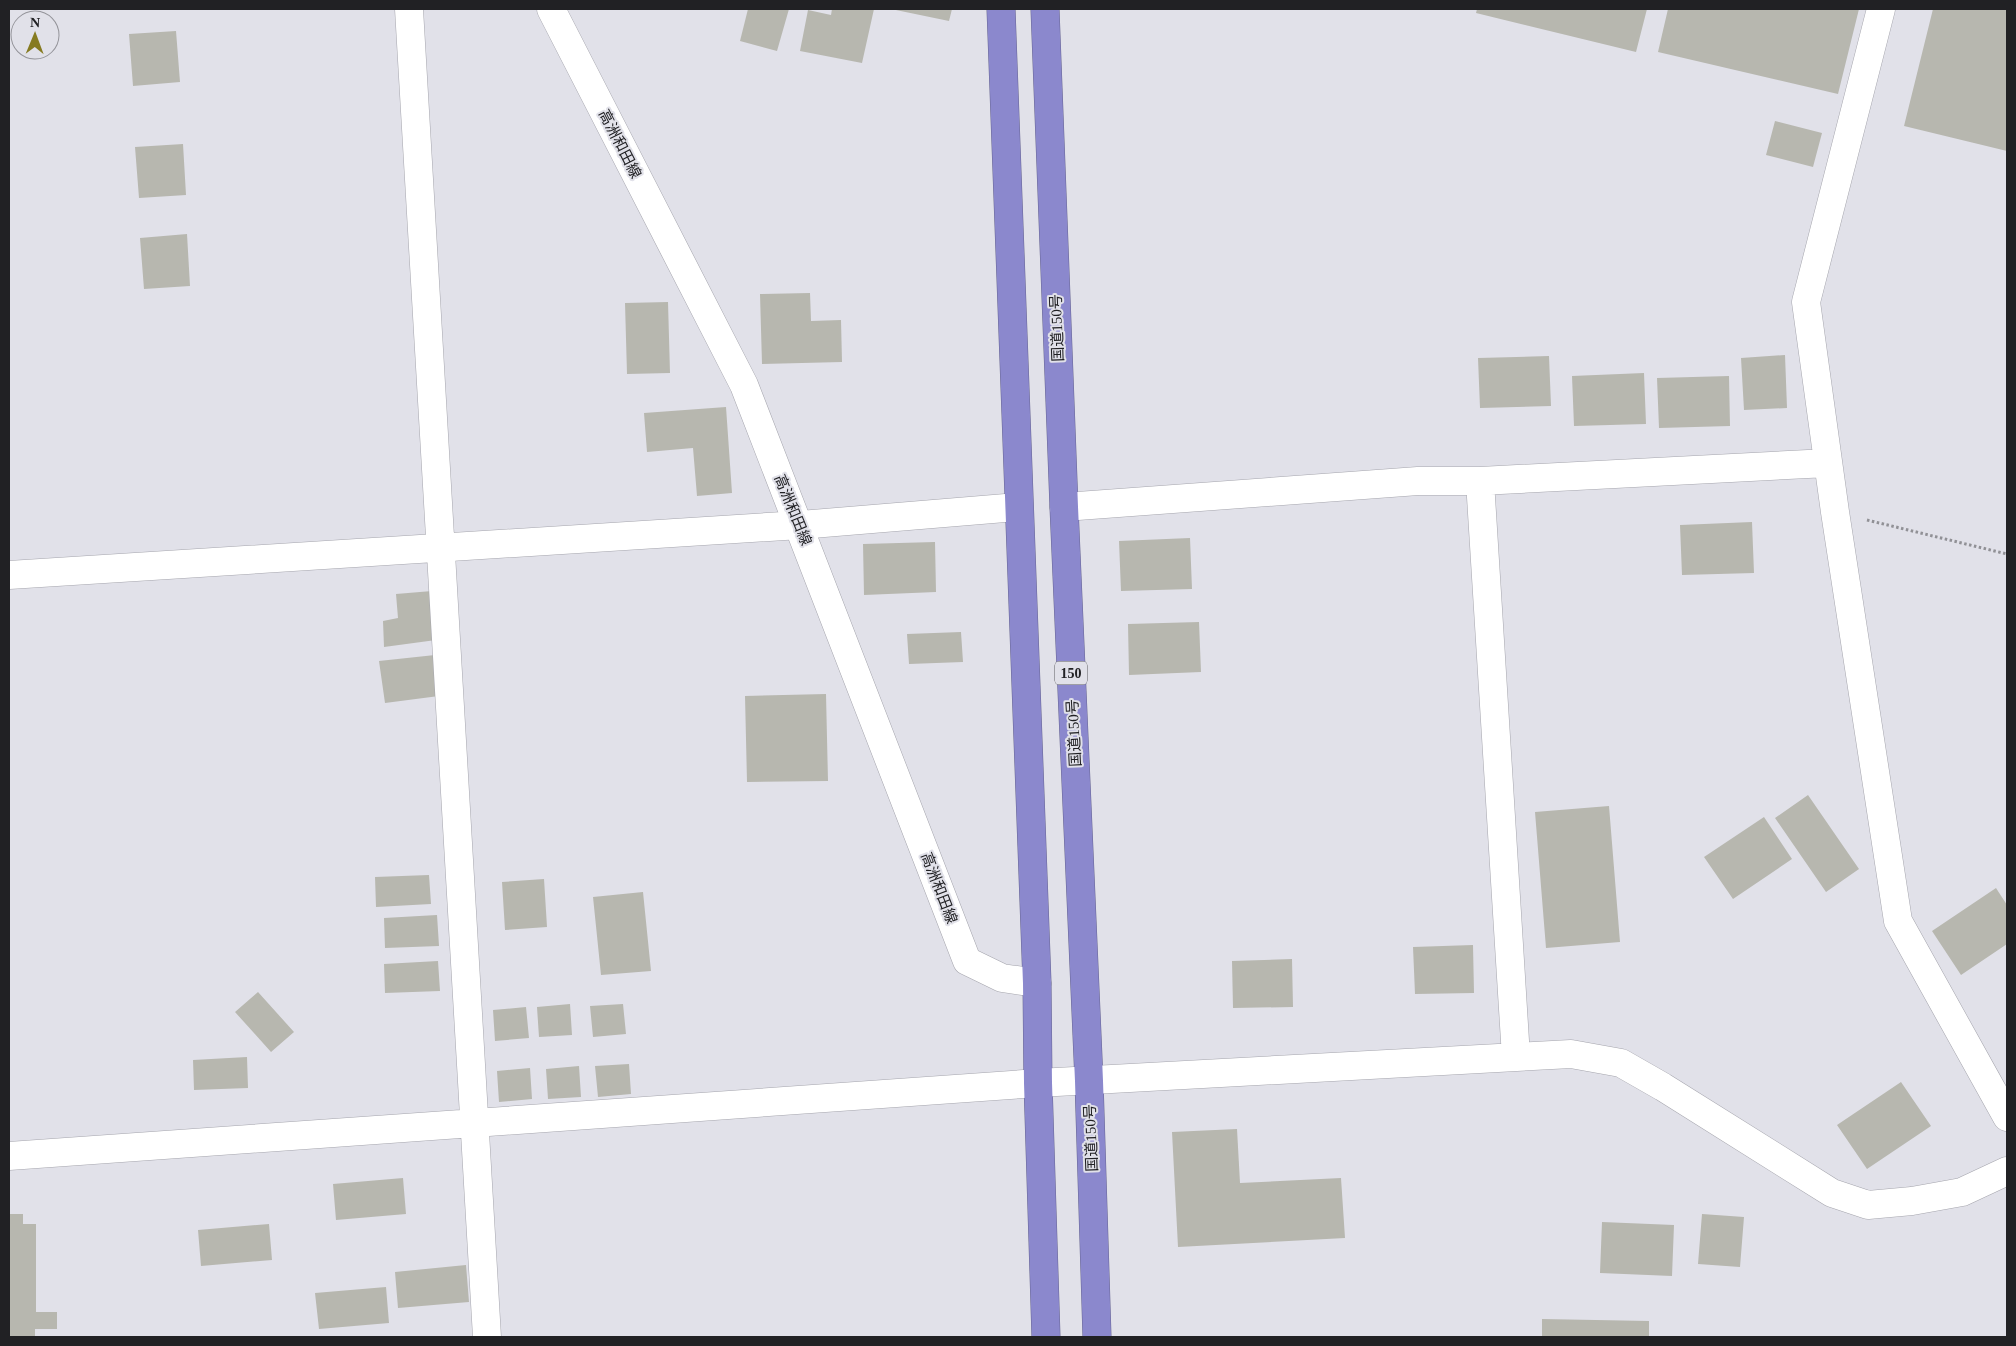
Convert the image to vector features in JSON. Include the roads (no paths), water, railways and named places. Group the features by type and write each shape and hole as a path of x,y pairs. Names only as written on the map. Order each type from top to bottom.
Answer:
{"highway":[{"path":"1001,9 1037,983 1038,1083 1046,1337"},
{"name":"国道150号","path":"1045,9 1089,1082 1097,1337"}],"street":[{"path":"409,9 487,1337"},
{"name":"高洲和田線","path":"551,9 744,385 800,525 967,961 1002,978 1037,983"},
{"path":"1881,9 1806,302 1835,512 1898,921 2007,1117"},
{"path":"1064,507 1418,481 1480,481 1828,463"},
{"path":"1480,481 1516,1057"},
{"path":"9,575 800,525 1018,507"},
{"path":"9,1156 1038,1083 1089,1082 1571,1054 1621,1063 1663,1086 1832,1193 1868,1205 1912,1201 1962,1192 2007,1171"}]}
